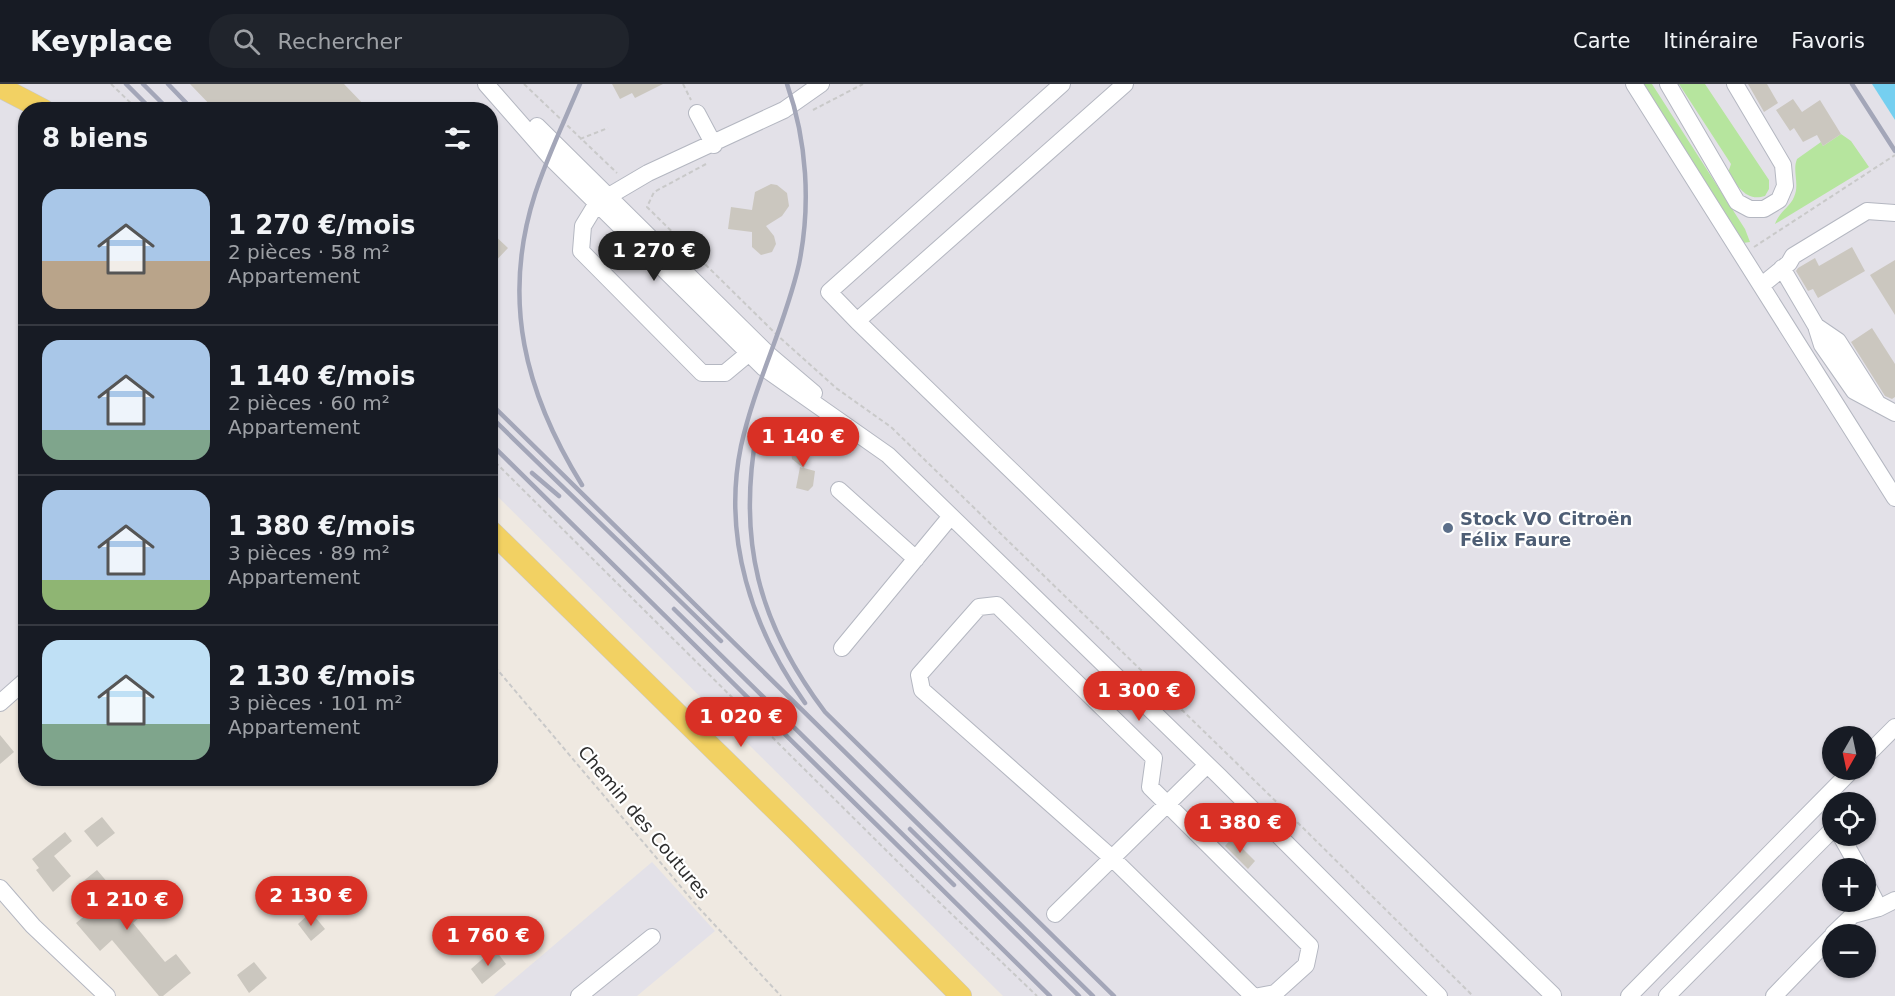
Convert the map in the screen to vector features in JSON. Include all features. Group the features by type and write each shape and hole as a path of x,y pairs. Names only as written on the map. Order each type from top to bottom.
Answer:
{"main road":[{"path":"0,87 29,102"},
{"path":"498,538 799,833 961,996"}],"street":[{"path":"1062,84 828,292 1553,995"},
{"path":"857,321 1125,84"},
{"path":"1634,84 1762,285 1887,470 1895,498"},
{"path":"1668,84 1737,202 1750,209 1764,209 1779,200 1785,186 1783,165 1735,84"},
{"path":"749,353 725,373 702,373 581,251 583,226 603,199 648,173 715,152 784,110 816,85"},
{"path":"489,87 528,133 603,199 768,354 843,417 855,430"},
{"path":"697,113 715,152"},
{"path":"603,199 749,353 801,396 855,430 888,455 1207,765 1439,996"},
{"path":"1762,285 1793,256 1867,211 1895,213"},
{"path":"1782,268 1816,326 1822,345 1854,391 1895,413"},
{"path":"839,490 916,559"},
{"path":"842,648 951,516"},
{"path":"1253,996 1112,858 922,690 919,675 979,607 997,605 1154,758 1150,787 1310,946 1305,965 1275,993 1259,996"},
{"path":"0,703 18,687"},
{"path":"1876,746 1895,727"},
{"path":"1055,914 1207,765"},
{"path":"1629,996 1842,780"},
{"path":"1667,996 1822,840"},
{"path":"0,888 33,926 107,996"},
{"path":"1844,924 1853,915 1879,908 1895,900"},
{"path":"1876,902 1879,908"},
{"path":"579,996 652,937"},
{"path":"1773,996 1822,946"}],"path":[{"path":"111,84 130,102"},
{"path":"524,84 617,173 627,175 645,168 648,173"},
{"path":"808,112 863,84"},
{"path":"580,139 608,128"},
{"path":"715,152 654,192 647,207 741,301 836,388 891,427 1473,996"},
{"path":"1742,254 1895,155"},
{"path":"498,464 913,877 1037,996"},
{"name":"Chemin des Coutures","path":"498,670 698,907 781,996"},
{"path":"1277,834 1292,817"}],"shaded area":[{"path":"0,84 1872,84 1895,120 1895,996 1003,996 498,497 498,102 18,102 18,676 0,692"},
{"path":"652,862 715,931 637,996 494,996"}],"green space":[{"path":"1643,84 1652,84 1745,229 1750,242 1743,243"},
{"path":"1679,84 1705,84 1769,180 1769,189 1765,196 1748,195 1735,183 1728,173 1731,164"},
{"path":"1841,134 1851,141 1869,167 1775,224 1796,192 1797,159 1821,142 1823,146"}],"water":[{"path":"1872,84 1895,84 1895,120"}],"building":[{"path":"190,84 344,84 361,102 207,102"},
{"path":"612,84 663,84 635,98 632,93 620,99"},
{"path":"1748,84 1767,84 1778,103 1764,112"},
{"path":"1793,99 1802,112 1820,100 1841,134 1823,146 1817,135 1803,142 1794,128 1790,131 1776,110"},
{"path":"771,184 777,185 787,193 789,206 782,216 766,226 774,236 776,244 772,252 761,255 752,247 752,232 728,229 731,207 752,210 755,192"},
{"path":"498,239 508,248 498,259"},
{"path":"1852,247 1865,271 1818,298 1813,289 1808,291 1796,271 1798,268 1815,258 1819,266"},
{"path":"1895,260 1895,315 1870,275"},
{"path":"1872,328 1895,364 1895,397 1892,399 1885,396 1851,342"},
{"path":"799,445 805,446 810,453 804,468 815,471 813,486 808,491 796,488 800,467 803,468 792,459 791,453"},
{"path":"0,735 14,752 0,764"},
{"path":"102,817 115,833 97,847 84,831"},
{"path":"65,832 72,841 54,856 71,876 53,892 36,870 39,868 32,859"},
{"path":"1232,838 1255,861 1248,869 1225,846"},
{"path":"97,870 115,891 128,880 152,907 133,923 165,962 176,954 191,973 163,996 159,996 112,940 100,951 76,923 93,909 76,887"},
{"path":"311,912 325,929 311,941 298,924"},
{"path":"497,952 506,964 482,984 471,969 488,954 491,957"},
{"path":"254,962 267,978 249,993 237,975"}],"railway":[{"path":"126,84 144,102"},
{"path":"143,84 161,102"},
{"path":"168,84 185,102"},
{"path":"580,84 535,194 525,233 520,271 520,308 524,345 533,380 546,416 582,485"},
{"path":"787,84 803,150 806,196 803,242 793,287 754,400 741,446 736,480 736,515 739,548 756,613 770,645 805,703"},
{"path":"1852,84 1895,151"},
{"path":"498,411 1093,996"},
{"path":"498,424 721,641"},
{"path":"757,430 751,470 750,508 752,544 758,579 783,646 802,679 825,712 1114,996"},
{"path":"498,451 1050,996"},
{"path":"532,473 559,496"},
{"path":"674,609 954,885"},
{"path":"910,829 1079,996"}],"place":[{"name":"Stock VO Citroën Félix Faure","path":"1448,528"}]}
